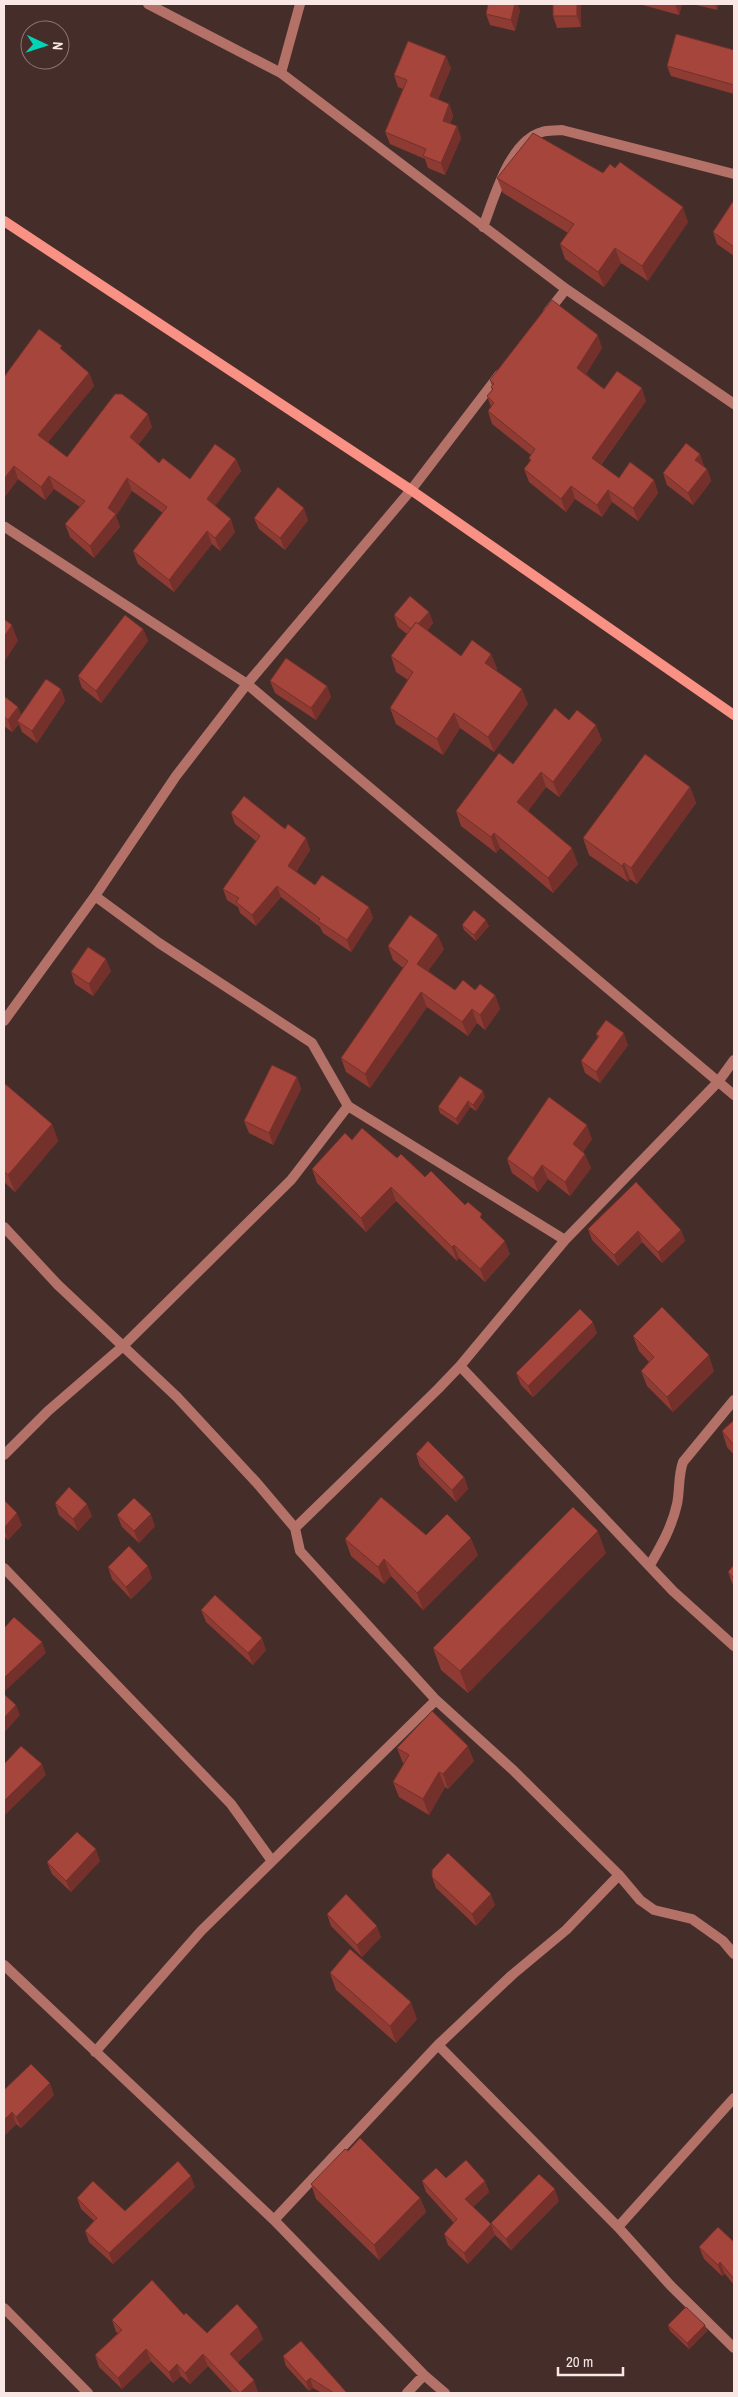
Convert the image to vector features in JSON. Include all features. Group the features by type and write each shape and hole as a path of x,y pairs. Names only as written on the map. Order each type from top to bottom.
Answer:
{"street":[{"path":"148,4 281,73 566,289 734,404"},
{"path":"281,73 300,4"},
{"path":"483,227 508,164 525,141 542,132 562,130 734,174"},
{"path":"4,221 411,490 734,714"},
{"path":"542,320 566,289"},
{"path":"4,1020 95,896 176,776 247,684 411,490 506,367"},
{"path":"4,528 5,526 247,684 734,1095"},
{"path":"95,896 159,943 312,1043 348,1106 565,1240"},
{"path":"295,1528 322,1504 460,1366 565,1240 718,1082 734,1060"},
{"path":"4,1455 48,1411 122,1347 291,1180 348,1106"},
{"path":"4,1227 58,1285 177,1397 295,1528 300,1552 436,1700 513,1770 619,1876 640,1900 654,1910 692,1919 723,1941 734,1954"},
{"path":"460,1366 673,1590 734,1646"},
{"path":"650,1565 670,1529 676,1506 679,1473 683,1462 734,1400"},
{"path":"4,1568 231,1804 272,1861"},
{"path":"95,2052 201,1931 436,1700"},
{"path":"274,2220 438,2045 512,1975 566,1930 619,1876"},
{"path":"4,1965 274,2220 424,2375 445,2393"},
{"path":"438,2045 618,2227 671,2286 734,2348"},
{"path":"618,2227 734,2098"},
{"path":"4,2308 88,2393"},
{"path":"407,2393 424,2375"}],"building":[{"path":"488,4 515,4 511,20 486,14"},
{"path":"553,4 577,4 577,16 553,16"},
{"path":"676,34 734,50 734,85 667,66"},
{"path":"408,41 446,56 430,96 449,104 443,121 457,126 441,163 423,156 426,149 385,132 407,80 394,75"},
{"path":"533,133 603,173 610,164 615,168 620,162 683,207 642,266 615,248 598,272 560,244 574,224 497,178"},
{"path":"734,200 734,247 713,232"},
{"path":"552,300 598,335 577,368 604,389 617,371 642,388 592,458 619,478 630,462 654,480 633,508 608,490 597,505 571,486 561,499 524,469 531,460 529,458 535,449 488,411 494,403 487,396 493,389 491,387 494,384 490,380"},
{"path":"39,329 62,346 60,348 89,373 38,435 67,457 115,394 122,394 148,414 130,437 159,463 163,458 190,479 215,444 236,459 207,499 231,519 215,538 207,531 169,580 133,551 167,507 127,478 108,508 116,514 90,546 65,524 85,501 49,476 41,487 14,466 4,479 4,377"},
{"path":"686,443 700,454 695,460 707,469 688,493 663,473"},
{"path":"278,487 304,508 280,538 254,518"},
{"path":"410,596 429,612 418,624 416,622 411,629 394,615"},
{"path":"125,615 143,629 96,691 78,676"},
{"path":"4,619 12,625 4,637"},
{"path":"416,622 461,656 472,640 491,654 485,663 522,689 488,737 454,713 437,739 390,708 413,672 391,656"},
{"path":"286,658 327,686 311,708 270,681"},
{"path":"46,679 61,689 32,731 17,721"},
{"path":"4,696 18,707 8,720 4,717"},
{"path":"555,708 569,720 577,710 596,725 553,782 541,772 517,802 572,848 548,878 494,833 491,837 456,811 499,753 513,764"},
{"path":"645,754 690,787 631,868 624,863 622,866 583,838"},
{"path":"244,796 285,829 288,824 306,838 288,866 315,885 322,875 369,907 347,940 318,921 320,919 277,886 252,915 236,902 239,898 223,889 260,836 231,813"},
{"path":"474,910 486,920 474,935 462,925"},
{"path":"410,915 438,935 417,964 455,990 463,980 475,990 480,984 495,995 480,1015 472,1009 462,1022 421,992 365,1074 341,1058 408,961 388,946"},
{"path":"88,947 106,959 89,984 71,972"},
{"path":"606,1020 624,1033 596,1072 581,1061 599,1036 596,1034"},
{"path":"272,1065 297,1077 269,1133 244,1121"},
{"path":"460,1076 483,1091 473,1105 468,1101 456,1119 438,1107"},
{"path":"4,1083 52,1124 8,1175 4,1171"},
{"path":"549,1097 587,1125 573,1144 585,1154 565,1182 542,1165 533,1178 507,1159"},
{"path":"362,1128 397,1158 401,1154 425,1177 431,1171 465,1205 468,1202 482,1214 480,1217 505,1241 480,1269 454,1245 452,1247 391,1187 361,1218 312,1169 345,1133 352,1140"},
{"path":"636,1182 681,1230 658,1252 638,1231 614,1255 588,1229"},
{"path":"662,1307 709,1355 667,1397 641,1371 654,1357 633,1336"},
{"path":"580,1309 593,1322 528,1386 516,1373"},
{"path":"734,1420 734,1445 722,1431"},
{"path":"428,1441 464,1477 452,1490 416,1454"},
{"path":"69,1487 87,1504 73,1519 55,1503"},
{"path":"381,1497 426,1535 447,1514 471,1538 417,1593 384,1559 378,1567 345,1539"},
{"path":"134,1498 151,1514 134,1531 117,1515"},
{"path":"4,1500 17,1513 4,1528"},
{"path":"573,1507 598,1531 460,1671 433,1648"},
{"path":"129,1546 148,1566 126,1587 108,1567"},
{"path":"734,1565 734,1578 728,1572"},
{"path":"215,1595 262,1638 248,1653 201,1610"},
{"path":"14,1617 42,1642 4,1678 4,1628"},
{"path":"4,1694 16,1705 4,1718"},
{"path":"432,1711 468,1746 443,1774 439,1772 423,1799 393,1782 409,1755 397,1748"},
{"path":"21,1746 42,1764 4,1801 4,1764"},
{"path":"77,1832 96,1849 66,1881 47,1862"},
{"path":"448,1853 491,1894 472,1914 432,1877 432,1870"},
{"path":"346,1894 377,1926 357,1945 327,1914"},
{"path":"350,1949 411,2002 390,2026 330,1973"},
{"path":"31,2064 50,2083 16,2117 12,2112 4,2120 4,2090"},
{"path":"360,2138 420,2198 374,2245 311,2184 345,2149 348,2151"},
{"path":"466,2160 485,2181 465,2199 491,2224 464,2253 444,2234 457,2219 422,2181 436,2168 446,2178"},
{"path":"178,2161 191,2176 109,2253 85,2231 97,2218 77,2198 93,2181 125,2211"},
{"path":"539,2174 555,2189 506,2239 491,2223"},
{"path":"718,2227 734,2242 734,2279 720,2262 718,2265 699,2247"},
{"path":"152,2280 184,2315 186,2313 207,2333 237,2304 258,2327 230,2354 254,2380 240,2393 203,2354 185,2373 177,2364 169,2372 146,2349 118,2378 95,2355 122,2330 112,2320"},
{"path":"686,2307 705,2325 687,2343 668,2325"},
{"path":"301,2341 347,2393 334,2393 310,2378 306,2382 283,2356"}]}
